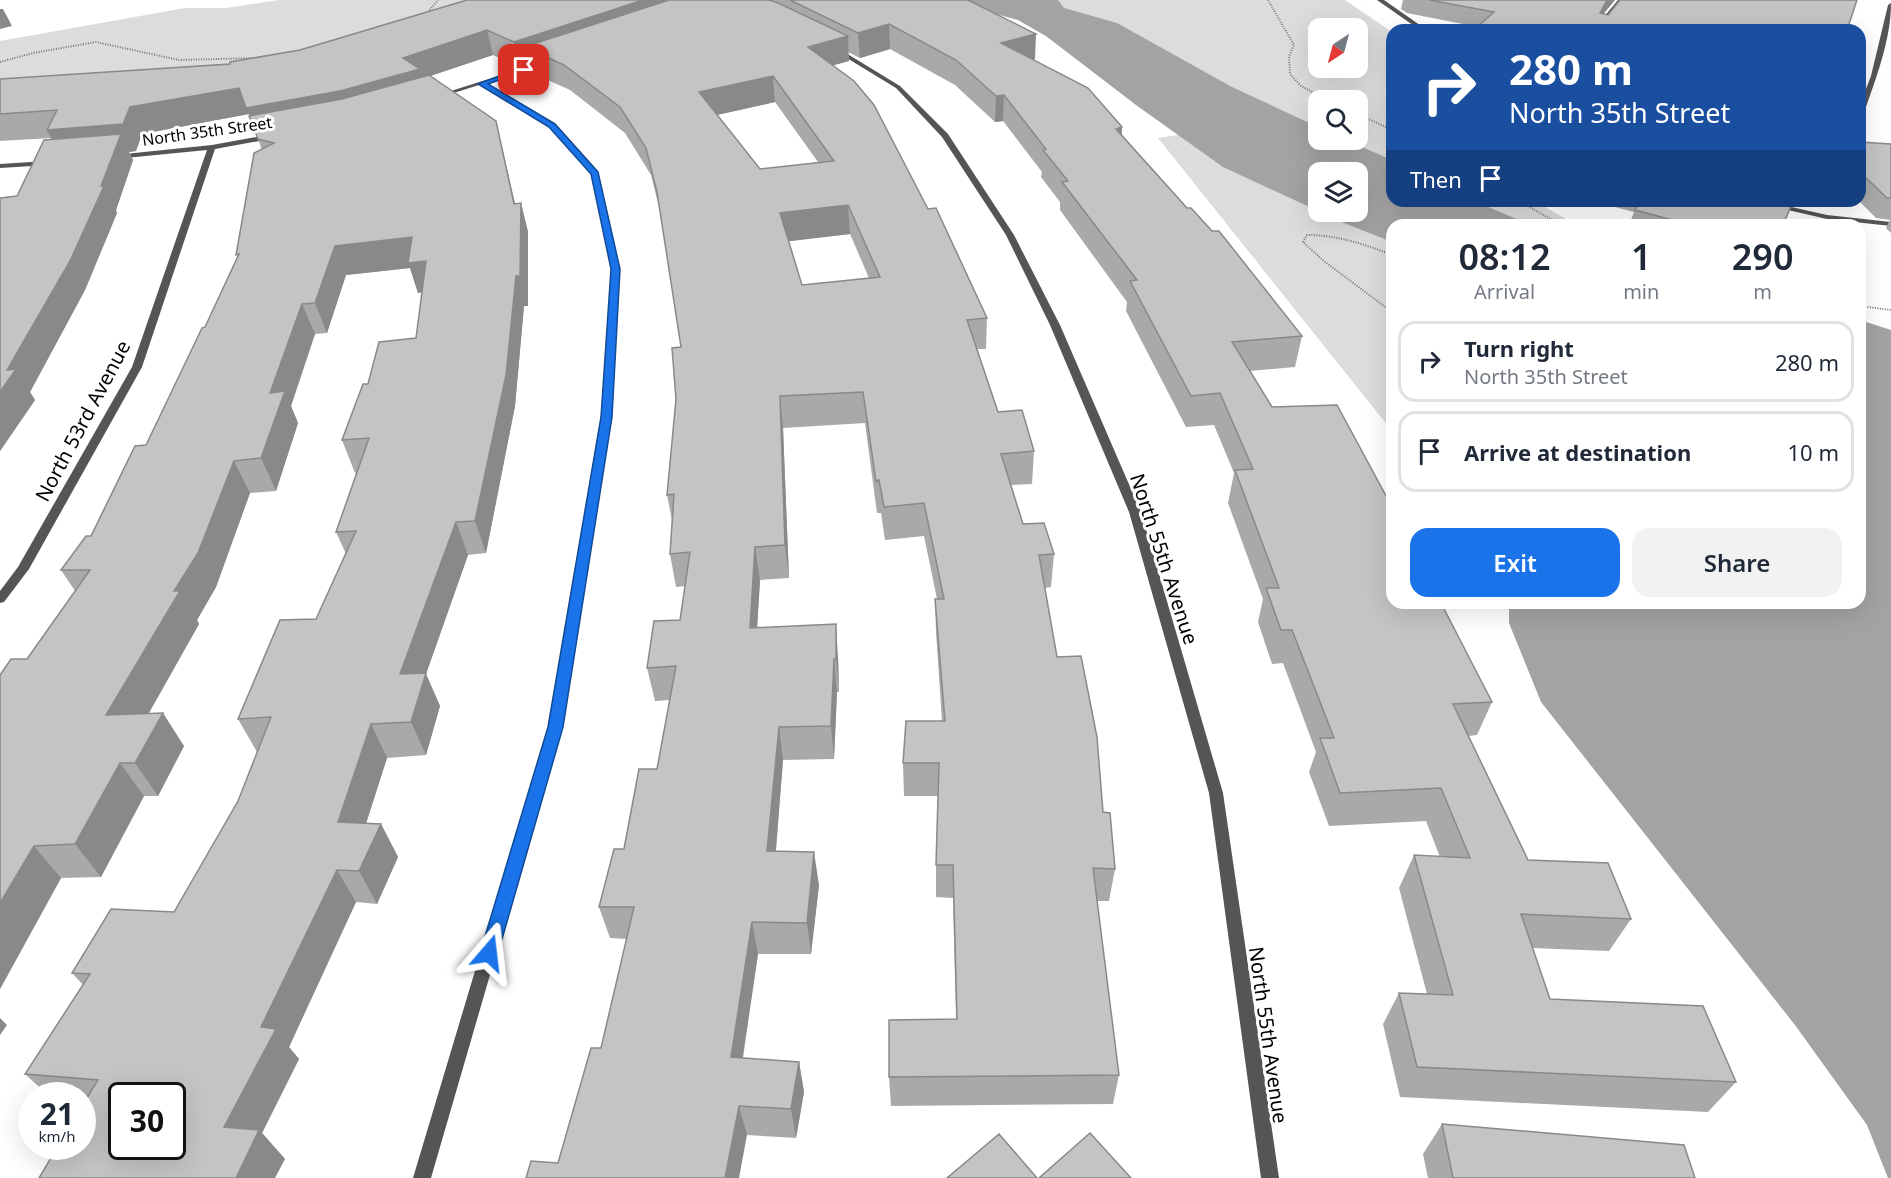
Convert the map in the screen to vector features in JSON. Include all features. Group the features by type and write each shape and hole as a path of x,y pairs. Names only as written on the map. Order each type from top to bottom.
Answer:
{"street":[{"path":"1380,0 1415,24"},
{"path":"1602,24 1621,0"},
{"path":"1866,97 1874,76 1891,5"},
{"name":"North 55th Avenue","path":"828,45 898,87 945,136 1004,225 1055,325 1135,512 1216,793 1270,1178"},
{"path":"427,99 548,62"},
{"path":"422,1178 555,727 606,417 615,280 615,269 595,173 552,125 482,84"},
{"name":"North 35th Street","path":"112,158 212,147 281,134"},
{"name":"North 53rd Avenue","path":"0,599 23,569 137,367 212,147"},
{"path":"0,166 56,162"},
{"path":"1783,207 1845,219"},
{"path":"1866,221 1891,224"}],"path":[{"path":"424,16 438,0"},
{"path":"1268,0 1294,45 1287,57 1288,73 1298,87 1308,91"},
{"path":"0,62 33,53 96,42 179,60 261,57"},
{"path":"1368,119 1386,127"},
{"path":"1530,207 1550,219"},
{"path":"1386,253 1346,237 1326,234 1307,235 1303,242 1325,262 1386,308"},
{"path":"1866,307 1891,310"}],"shaded area":[{"path":"279,0 517,0 331,55 0,90 0,41 185,8 226,8"},
{"path":"945,0 1345,0 1386,28 1386,207 1545,207 1566,219 1386,219 1386,423 1158,138 1178,135 1046,36 1018,20"},
{"path":"945,0 1058,0 1064,8 1117,23 1232,87 1308,122 1308,150 1368,150 1386,157 1386,207 1488,207 1517,219 1386,219 1386,240 1342,222 1368,222 1368,162 1308,162 1308,206 1223,167 1136,105 1046,36 1018,20"},
{"path":"1866,322 1891,330 1891,1178 1888,1178 1867,1125 1795,1025 1541,702 1509,623 1509,609 1866,609"}],"building":[{"path":"467,0 643,0 514,42 487,30 403,58 420,69 340,91 246,108 239,88 130,107 123,124 47,130 57,110 0,114 0,79 230,64 230,62 300,50"},
{"path":"669,0 768,0 848,36 808,47 854,81 874,105 928,209 936,208 987,318 967,320 998,412 1022,410 1034,451 1001,454 1023,524 1044,523 1054,554 1039,555 1057,657 1081,656 1097,737 1103,812 1110,813 1115,869 1093,868 1119,1075 889,1077 889,1020 957,1019 953,865 936,865 939,763 903,763 906,721 945,721 935,599 944,599 924,503 884,507 879,480 876,481 863,392 780,396 785,545 755,547 750,628 836,624 836,659 834,659 831,726 779,727 767,851 814,852 807,923 752,922 731,1057 799,1062 791,1109 739,1106 725,1178 526,1178 531,1161 558,1163 591,1048 601,1048 634,907 599,907 614,849 624,849 639,769 657,769 676,666 647,668 654,621 680,620 690,552 670,554 674,494 667,495 676,399 672,348 681,347 657,192 646,148 620,107 564,65 524,47","holes":["773,76 834,161 760,169 699,92","848,205 880,277 802,285 780,213"]},
{"path":"790,0 968,0 1036,34 1001,43 1088,88 1122,127 1116,129 1187,208 1191,208 1212,231 1219,231 1302,336 1232,342 1272,407 1337,405 1386,496 1386,609 1444,609 1492,702 1453,704 1528,860 1608,863 1631,919 1521,914 1550,999 1703,1006 1736,1082 1417,1067 1399,993 1453,995 1414,855 1470,858 1441,788 1340,793 1320,738 1334,738 1292,630 1281,630 1266,588 1279,588 1235,470 1253,469 1220,393 1191,396 1130,281 1137,280 1062,182 1068,181 1004,95 996,96 956,60 889,24 858,33"},
{"path":"1429,0 1607,0 1600,13 1608,15 1620,0 1857,0 1849,24 1480,24 1494,12"},
{"path":"429,75 496,121 514,204 521,203 520,276 516,276 506,375 475,521 456,522 400,674 426,673 411,722 371,724 338,822 381,824 359,871 337,870 261,1027 276,1029 224,1127 259,1130 236,1178 39,1178 50,1160 96,1160 96,1083 98,1080 25,1074 90,974 72,973 111,909 174,912 238,801 271,717 238,719 280,620 316,619 356,531 336,532 369,438 342,440 363,384 368,384 379,342 416,338 426,261 408,263 412,237 335,246 315,303 302,304 270,393 285,391 261,458 234,461 198,553 174,591 180,591 106,715 163,713 135,763 120,763 75,844 34,846 0,903 0,675 11,659 27,659 90,570 61,570 86,536 91,536 135,446 146,445 239,254 236,255 254,153 274,143 258,139 249,116 342,99"},
{"path":"121,134 101,186 104,186 70,261 7,370 16,369 0,392 0,198 17,196 44,140"},
{"path":"1866,142 1891,144 1891,198 1887,198 1866,178"},
{"path":"1637,207 1791,207 1786,219 1669,219 1635,210"},
{"path":"1442,1124 1684,1145 1695,1178 1453,1178"},
{"path":"1090,1133 1131,1178 1039,1178"},
{"path":"999,1134 1037,1178 947,1178"}],"route":[{"path":"489,953 555,727 606,417 615,269 595,173 552,125 482,84 524,70"}]}
